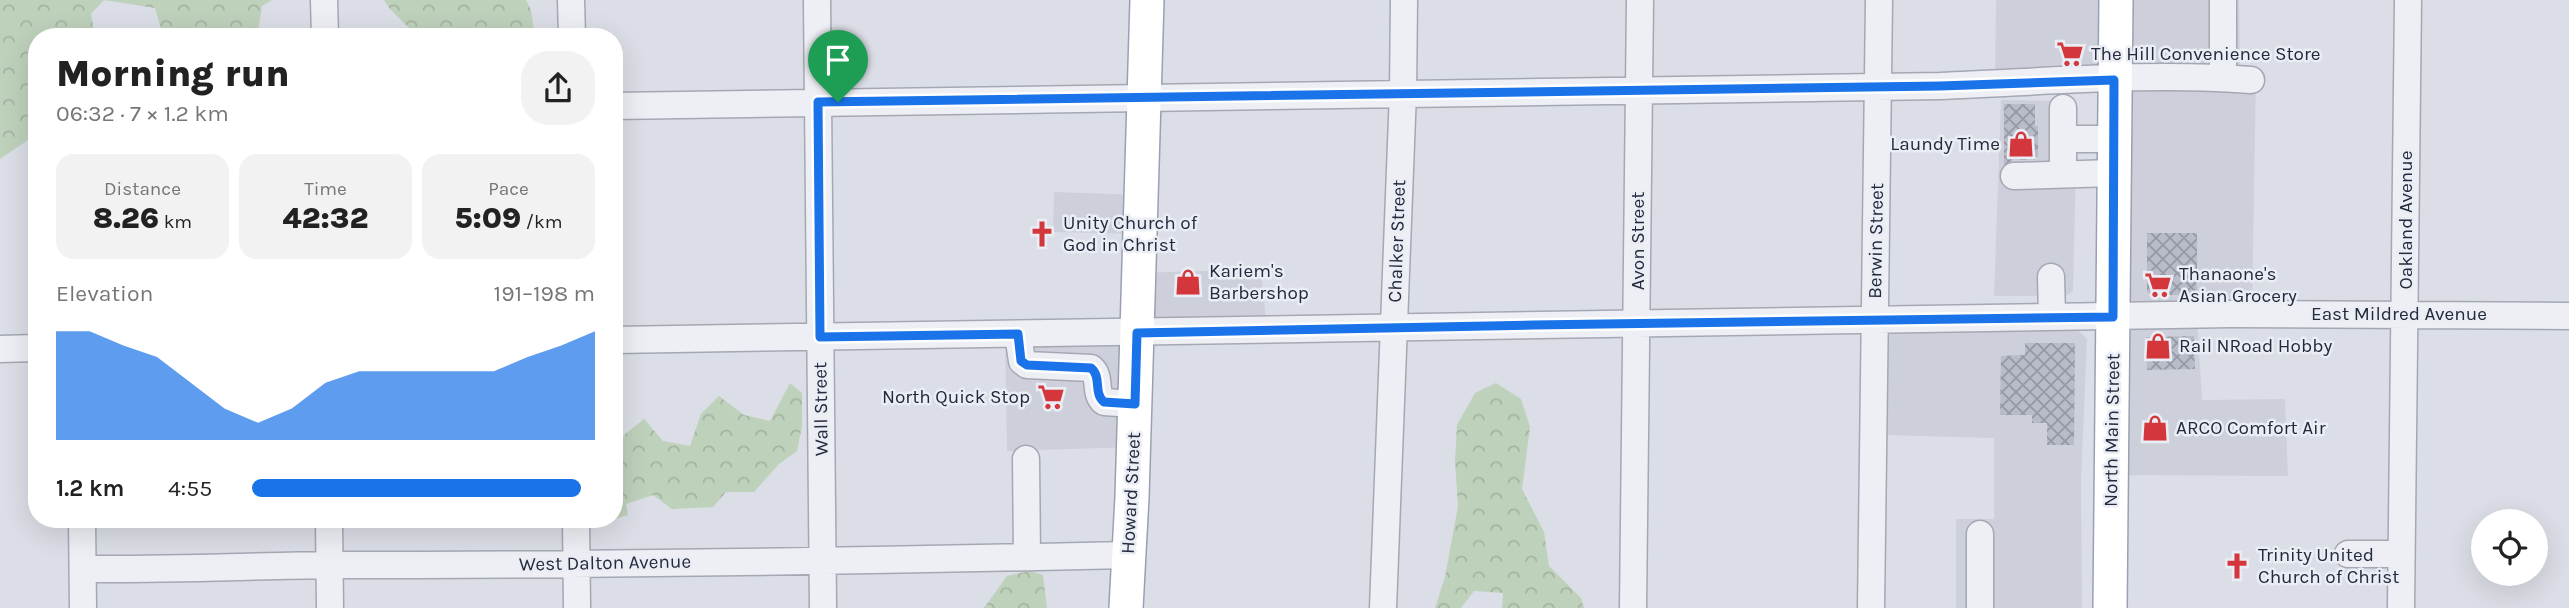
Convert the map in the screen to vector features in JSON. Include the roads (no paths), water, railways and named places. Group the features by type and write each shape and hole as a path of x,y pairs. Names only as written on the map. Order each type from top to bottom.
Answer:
{"main road":[{"name":"Howard Street","path":"1126,608 1132,497 1147,0"},
{"name":"North Main Street","path":"2110,608 2116,0"}],"street":[{"path":"324,0 324,28"},
{"path":"571,0 572,28"},
{"name":"Wall Street","path":"817,0 822,608"},
{"name":"Chalker Street","path":"1383,608 1395,328 1404,0"},
{"name":"Avon Street","path":"1633,608 1640,0"},
{"name":"Berwin Street","path":"1871,608 1880,0"},
{"path":"2223,0 2223,78"},
{"name":"Oakland Avenue","path":"2401,608 2408,0"},
{"path":"623,106 1144,99 2223,78 2251,80"},
{"path":"2063,108 2063,174"},
{"path":"2063,139 2114,139"},
{"path":"2014,176 2114,173"},
{"path":"2052,277 2052,317"},
{"name":"East Mildred Avenue","path":"623,340 2231,314 2569,316"},
{"path":"1018,334 1021,361 1027,365 1091,368 1097,375 1098,395 1104,402 1135,404"},
{"path":"0,349 28,348"},
{"path":"1026,459 1027,556"},
{"path":"82,528 83,608"},
{"path":"329,528 330,608"},
{"path":"576,528 577,608"},
{"path":"1979,608 1980,534"},
{"path":"2348,554 2401,554"},
{"name":"West Dalton Avenue","path":"83,569 1127,555"}],"place":[{"name":"The Hill Convenience Store","path":"2070,54"},
{"name":"Laundy Time","path":"2021,144"},
{"name":"Unity Church of God in Christ","path":"1042,234"},
{"name":"Kariem's Barbershop","path":"1188,282"},
{"name":"Thanaone's Asian Grocery","path":"2158,285"},
{"name":"Rail NRoad Hobby","path":"2158,346"},
{"name":"North Quick Stop","path":"1051,397"},
{"name":"ARCO Comfort Air","path":"2155,428"},
{"name":"Trinity United Church of Christ","path":"2237,566"}]}
